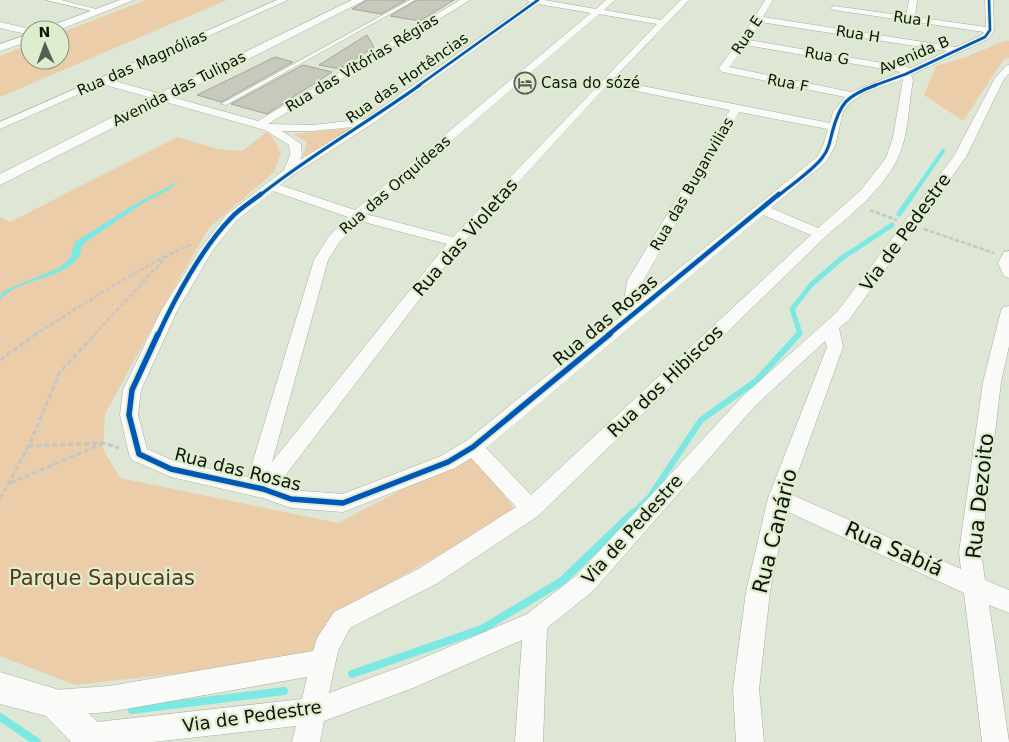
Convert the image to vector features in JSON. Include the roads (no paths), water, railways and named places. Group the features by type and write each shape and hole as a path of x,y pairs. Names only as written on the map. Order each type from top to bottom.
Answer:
{"street":[{"path":"50,0 100,11"},
{"path":"70,22 129,0"},
{"name":"Rua das Magnólias","path":"0,126 284,0"},
{"name":"Avenida das Tulipas","path":"0,180 162,97 360,0"},
{"name":"Rua das Vitórias Régias","path":"264,127 466,0"},
{"path":"535,0 664,23"},
{"name":"Rua das Hortências","path":"289,172 370,120 535,0"},
{"name":"Rua das Orquídeas","path":"259,488 321,260 334,239 358,216 611,0"},
{"name":"Rua das Violetas","path":"259,488 456,242 605,82 685,0"},
{"name":"Rua E","path":"723,70 744,42 769,0"},
{"path":"910,19 913,0"},
{"path":"989,0 990,30"},
{"name":"Rua H","path":"758,19 831,15 957,50"},
{"name":"Rua I","path":"831,15 910,19 990,30"},
{"path":"0,25 20,30"},
{"name":"Avenida B","path":"834,127 838,112 845,102 860,91 908,72 985,37 990,30"},
{"path":"0,48 20,41"},
{"name":"Rua G","path":"744,42 908,72"},
{"name":"Via de Pedestre","path":"91,739 314,710 414,675 536,622 585,583 749,401 843,316 960,157 1000,78 1009,68"},
{"name":"Rua F","path":"723,70 854,96"},
{"name":"Rua dos Hibiscos","path":"324,662 326,647 342,620 428,576 531,509 820,234 855,205 884,168 896,146 908,72"},
{"path":"102,81 264,127 295,144 296,155 289,172"},
{"path":"605,82 834,127"},
{"name":"Rua das Buganvilias","path":"630,317 635,282 736,108"},
{"name":"Rua das Hortências","path":"264,127 313,128 370,120"},
{"name":"Rua das Rosas","path":"289,172 231,218 207,249 169,311 132,390 129,415 139,454 153,462 171,469 259,488 291,499 343,503 448,462 473,447 822,159 829,146 834,127"},
{"path":"270,186 358,216 456,242"},
{"path":"761,209 820,234"},
{"name":"Rua Dezoito","path":"996,742 970,552 991,392 1009,311"},
{"name":"Rua Canário","path":"750,742 746,689 758,592 778,498 835,347 832,327"},
{"path":"473,447 531,509"},
{"name":"Rua Sabiá","path":"778,498 1009,602"},
{"path":"529,742 536,622"},
{"path":"0,688 55,703 109,699 324,662 306,742"},
{"path":"55,703 91,739"}],"lane":[{"path":"224,104 413,0"}],"water":[{"path":"179,181 170,189 140,205 83,244 78,258 61,271 18,287 0,300 0,296 4,291 60,267 70,258 75,242 135,204"}],"waterway":[{"path":"912,196 943,151"},
{"path":"899,214 913,194"},
{"path":"799,334 792,309 811,285 842,258 892,225"},
{"path":"632,514 649,498 701,420 756,381 799,334"},
{"path":"352,674 482,629 562,581 633,513"},
{"path":"132,710 284,691"},
{"path":"0,717 37,742"}],"place":[{"name":"Casa do sózé","path":"525,83"}],"park label":[{"name":"Parque Sapucaias","path":"102,578"}]}
